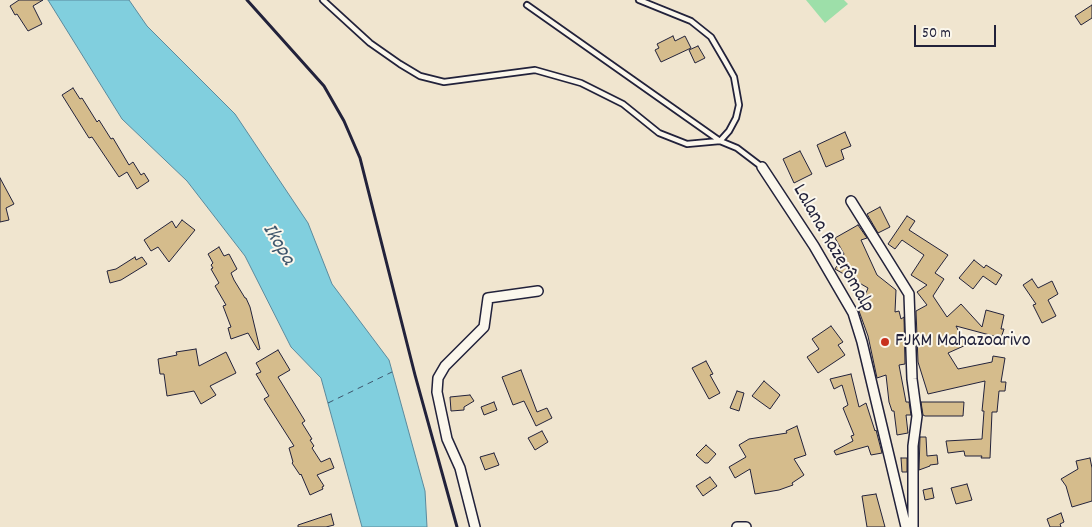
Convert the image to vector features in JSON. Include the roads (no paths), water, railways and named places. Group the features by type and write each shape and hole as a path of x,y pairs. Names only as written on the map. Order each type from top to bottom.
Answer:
{"street":[{"name":"Lalana Razerômalp","path":"762,167 814,246 852,313 862,342 906,527"},
{"path":"851,201 909,294 912,379 917,416 913,446 913,527"},
{"path":"476,527 460,468 447,439 437,392 438,378 446,366 484,327 488,298 538,291"},
{"path":"737,527 746,527"}],"lane":[{"path":"323,0 370,43 420,76 444,82 535,70 581,83 623,104 659,133 687,144 720,141 730,131 740,105 734,77 725,60 711,37 691,21 639,0"},
{"path":"527,5 720,141 737,148 762,167"}],"water":[{"name":"Ikopa","path":"48,0 129,0 147,26 235,114 308,223 332,284 389,360 425,491 427,527 362,527 321,378 291,347 245,256 187,181 122,119"}],"railway":[{"path":"247,0 324,86 344,121 360,158 415,375 457,527"}],"place":[{"name":"FJKM Mahazoarivo","path":"885,342"}]}
